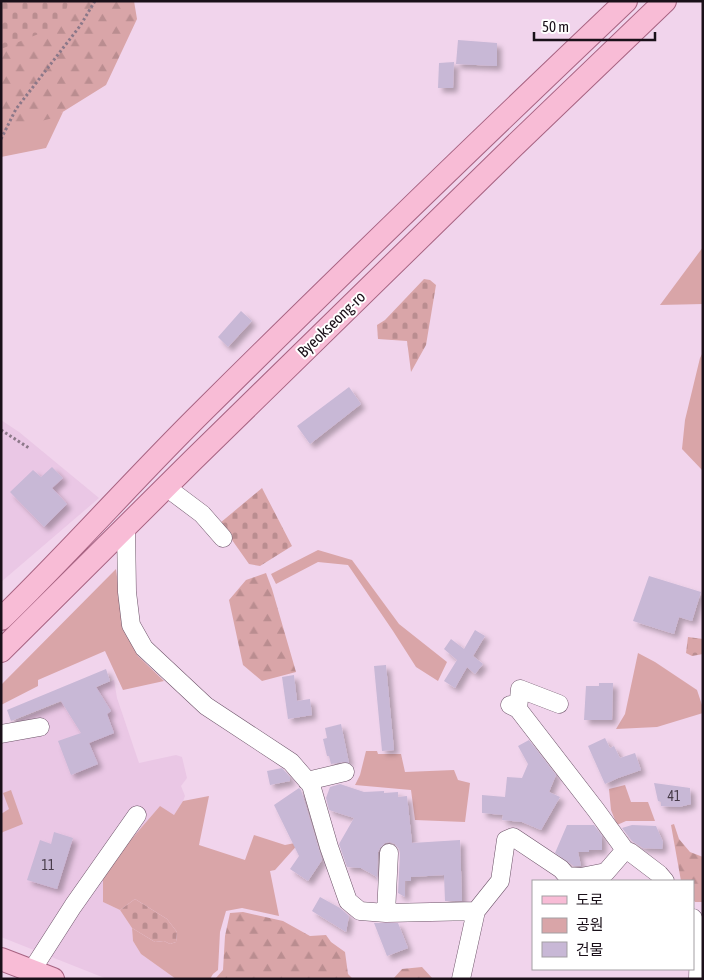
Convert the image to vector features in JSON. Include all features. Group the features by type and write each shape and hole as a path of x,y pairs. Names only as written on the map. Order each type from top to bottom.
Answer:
{"main road":[{"name":"Byeokseong-ro","path":"1,619 35,586 202,411 626,1"},
{"name":"Byeokseong-ro","path":"1,651 512,148 665,1"},
{"path":"1,959 53,979"}],"street":[{"path":"166,487 202,514 223,538"},
{"path":"126,527 127,592 131,625 144,648 206,706 291,762 307,780 311,785 329,847 348,901 360,911 386,913 476,912"},
{"path":"560,704 520,689 514,707 596,810 625,850 659,874 663,880"},
{"path":"1,734 40,727"},
{"path":"307,780 345,772"},
{"path":"32,970 73,906 137,816"},
{"path":"461,979 476,912 500,881 506,840 513,838 560,869 567,876 581,877 606,872 625,850"},
{"path":"386,913 389,852"},
{"path":"694,923 699,946 698,979"}],"path":[{"path":"1,139 16,109 80,26 95,1"},
{"path":"1,430 28,448"}],"shaded area":[{"path":"1,420 19,432 99,498 1,582"},
{"path":"114,680 117,698 139,763 176,755 182,757 187,778 181,786 185,796 174,815 103,902 120,910 132,928 133,941 141,954 176,979 107,979 1,937 1,834 3,832 1,822 1,734 7,725"}],"green space":[{"path":"1,1 134,1 137,19 106,85 53,118 1,131"},
{"path":"1,1 67,1 68,4 61,25 1,49"},
{"path":"63,112 46,148 1,157 1,129"},
{"path":"703,247 703,304 660,305"},
{"path":"424,279 430,280 436,285 426,345 411,372 407,341 378,339 377,325 385,320"},
{"path":"703,352 703,471 682,449 685,420"},
{"path":"262,488 292,546 260,566 249,564 220,523"},
{"path":"318,550 352,560 399,624 447,662 438,681 416,667 348,565 318,562 276,584 271,574"},
{"path":"116,569 124,630 138,656 164,681 123,690 105,651 38,680 38,686 1,705 1,685"},
{"path":"266,573 296,672 262,681 243,665 229,600 246,580"},
{"path":"688,637 703,639 703,654 692,656 686,653"},
{"path":"638,653 697,690 703,713 657,727 616,729 625,714"},
{"path":"366,751 377,751 378,754 401,754 405,772 454,770 458,780 470,783 465,822 415,820 411,790 355,785 360,775"},
{"path":"625,785 631,802 648,802 655,821 626,821 617,825 611,810 609,789"},
{"path":"11,790 23,824 1,834 1,814 9,809 3,793"},
{"path":"209,796 199,845 245,860 254,835 285,845 300,842 275,870 270,871 279,916 242,908 226,911 220,932 218,970 210,979 176,979 141,954 133,941 132,928 155,942 164,941 170,944 176,942 177,932 167,919 135,899 120,910 103,902 103,872 160,806 174,815 183,801"},
{"path":"674,824 679,839 690,852 703,857 703,902 694,900 694,880 681,880 671,825"},
{"path":"135,899 167,919 177,932 176,942 170,944 164,941 155,942 132,928 120,910"},
{"path":"243,912 283,921 310,936 326,935 331,942 345,952 348,974 353,979 215,979 223,970 225,936 230,913"},
{"path":"422,967 433,979 393,979 402,969"}],"building":[{"path":"458,40 497,43 497,66 456,64"},
{"path":"454,62 453,88 438,88 439,63"},
{"path":"241,311 252,321 228,347 218,337"},
{"path":"349,387 361,404 310,444 297,426"},
{"path":"52,467 63,478 52,488 67,504 44,527 10,492 33,470 41,477"},
{"path":"649,576 701,592 692,621 679,617 674,634 633,621"},
{"path":"475,630 485,636 473,656 483,664 475,674 467,667 455,688 444,681 457,660 444,649 451,639 464,649"},
{"path":"386,665 394,750 382,751 374,666"},
{"path":"106,669 110,681 96,687 111,711 107,714 114,733 89,743 98,764 71,775 58,741 81,733 61,701 11,721 7,710"},
{"path":"294,675 297,701 310,699 312,715 288,719 282,677"},
{"path":"599,683 613,683 612,720 584,720 586,686 599,686"},
{"path":"341,724 349,763 331,764 323,739 327,738 325,728"},
{"path":"605,738 610,748 614,746 620,758 635,753 641,770 605,784 588,746"},
{"path":"529,740 556,775 549,792 560,797 541,830 522,822 502,820 503,815 482,813 482,795 505,797 507,777 522,778 528,764 518,746"},
{"path":"282,768 290,777 290,781 270,785 267,771"},
{"path":"654,783 690,788 691,804 679,807 661,806"},
{"path":"340,784 364,792 398,792 398,797 407,796 412,843 460,840 462,901 445,901 444,875 411,877 411,881 405,881 405,897 398,893 400,853 395,844 390,842 385,843 378,852 377,880 377,877 361,868 347,867 339,844 354,818 329,810 326,798 330,787"},
{"path":"299,788 322,860 308,881 290,869 299,856 274,805"},
{"path":"567,825 594,825 602,836 602,850 578,852 581,866 574,866 555,853"},
{"path":"632,825 656,826 663,842 662,849 643,848 632,841 622,828"},
{"path":"54,832 73,838 57,889 27,880 40,840 51,844"},
{"path":"320,897 340,908 349,916 346,932 312,911"},
{"path":"374,923 398,923 408,948 387,956"}]}
